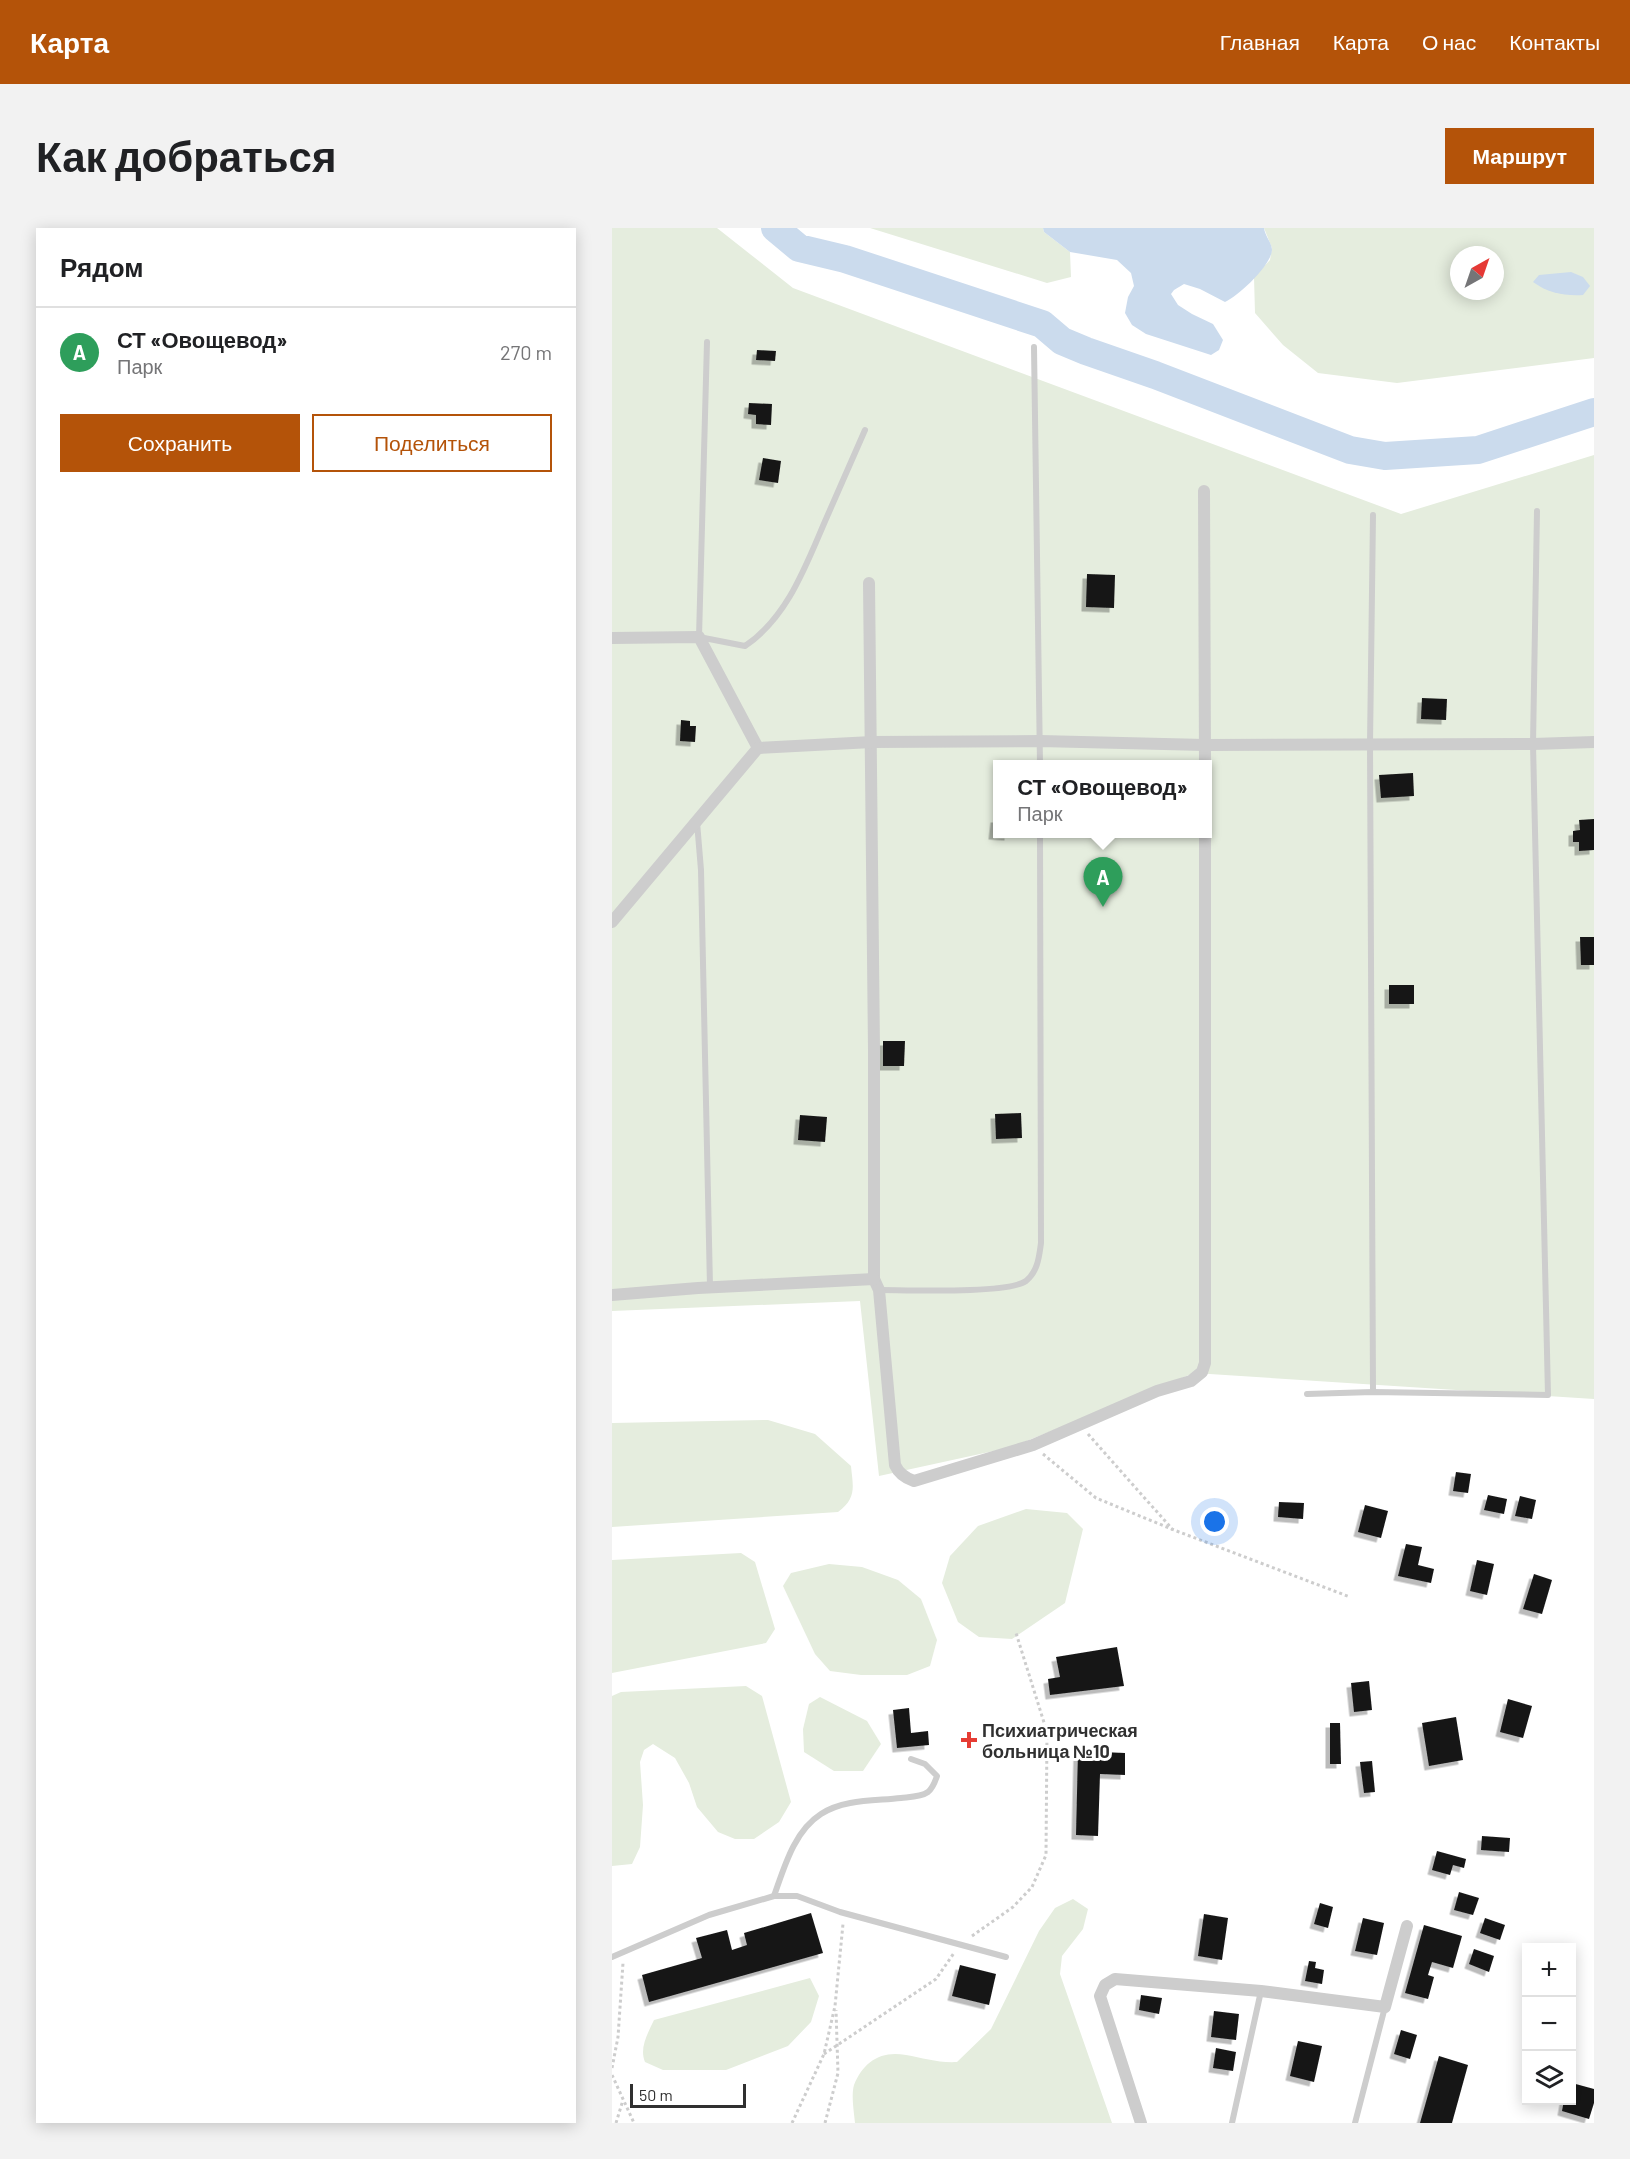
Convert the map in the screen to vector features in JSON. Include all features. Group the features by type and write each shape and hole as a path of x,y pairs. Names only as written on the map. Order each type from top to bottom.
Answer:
{"street":[{"path":"1204,491 1205,760"},
{"path":"869,583 876,1285 895,1465 906,1479 914,1481 1033,1444 1157,1391 1191,1381 1202,1372 1205,1363 1205,838"},
{"path":"612,638 699,638 758,748"},
{"path":"612,922 758,748 872,742 1040,741 1205,745 1594,742"},
{"path":"612,1295 710,1287 876,1285"},
{"path":"1141,2123 1100,1995 1105,1985 1115,1978 1260,1991 1385,2007 1407,1926"}],"lane":[{"path":"707,342 699,638 745,646 759,636 778,615 802,575 865,430"},
{"path":"1034,347 1040,760"},
{"path":"1307,1394 1373,1392 1548,1395 1533,744 1537,511"},
{"path":"1373,515 1370,744 1373,1392"},
{"path":"697,821 710,1287"},
{"path":"876,1285 998,1289 1025,1282 1038,1264 1041,1243 1040,838"},
{"path":"774,1896 790,1852 805,1827 821,1814 845,1804 912,1797 927,1792 934,1786 937,1776 925,1764 911,1760"},
{"path":"612,1958 709,1915 774,1896 797,1896 844,1913 1006,1957"},
{"path":"1232,2123 1260,1991"},
{"path":"1354,2123 1385,2007"}],"path":[{"path":"1078,1424 1174,1530"},
{"path":"1033,1444 1050,1461 1096,1498 1350,1597"},
{"path":"824,2054 936,1979 960,1944 1013,1907 1032,1887 1046,1855 1047,1732 1016,1633"},
{"path":"792,2123 824,2054 835,2006 844,1913"},
{"path":"612,2068 618,2037 624,1952"},
{"path":"825,2123 838,2073 835,2006"},
{"path":"612,2075 634,2123"},
{"path":"616,2123 623,2098"}],"green space":[{"path":"612,228 717,228 793,288 1401,514 1594,455 1594,1399 1194,1373 1012,1447 879,1476 860,1301 612,1311"},
{"path":"870,228 1043,228 1044,232 1070,252 1071,277 1047,283"},
{"path":"1264,228 1594,228 1594,358 1397,383 1318,373 1283,345 1255,313 1254,277 1270,260 1272,248"},
{"path":"768,1420 815,1434 851,1466 853,1486 851,1497 838,1512 612,1527 612,1423"},
{"path":"1026,1509 1067,1513 1083,1529 1065,1603 1012,1639 979,1637 958,1622 942,1583 950,1556 978,1526"},
{"path":"741,1553 755,1562 775,1629 766,1643 612,1673 612,1560"},
{"path":"829,1564 862,1567 898,1580 921,1599 937,1640 930,1666 907,1675 861,1675 830,1671 815,1654 783,1586 791,1573"},
{"path":"746,1686 762,1696 791,1802 779,1822 754,1839 735,1839 718,1832 697,1807 689,1783 675,1758 653,1744 644,1750 640,1762 643,1805 640,1847 632,1864 612,1866 612,1696 621,1692"},
{"path":"820,1697 867,1721 881,1744 863,1771 834,1771 804,1752 803,1729 809,1704"},
{"path":"1073,1899 1088,1909 1083,1929 1062,1956 1060,1974 1112,2123 855,2123 853,2089 862,2070 874,2060 889,2054 957,2062 991,2029 1039,1931 1055,1908"},
{"path":"810,1978 819,1996 811,2022 788,2046 726,2070 663,2070 645,2062 644,2046 654,2020"}],"water":[{"path":"1043,228 1264,228 1272,250 1260,272 1238,294 1225,302 1200,289 1184,284 1171,294 1178,305 1213,324 1223,340 1219,350 1211,355 1146,334 1132,325 1125,313 1128,297 1134,286 1131,273 1117,260 1070,252 1044,232"},
{"path":"1571,272 1583,277 1590,286 1583,295 1557,293 1533,282 1539,275"}],"building":[{"path":"757,350 776,351 775,361 756,360"},
{"path":"749,403 772,404 771,425 756,424 756,415 748,414"},
{"path":"763,458 781,461 778,483 759,480"},
{"path":"1087,574 1115,575 1114,608 1086,607"},
{"path":"1422,698 1447,699 1446,720 1421,719"},
{"path":"681,720 690,721 690,726 696,726 695,742 680,741"},
{"path":"1413,773 1414,796 1381,798 1379,775"},
{"path":"1594,819 1594,850 1579,851 1579,842 1573,842 1573,831 1580,830 1579,820"},
{"path":"1580,937 1594,937 1594,965 1581,965"},
{"path":"1389,985 1414,985 1414,1004 1389,1004"},
{"path":"883,1041 905,1041 904,1066 883,1066"},
{"path":"1021,1113 1022,1138 996,1139 995,1114"},
{"path":"800,1115 827,1117 825,1142 798,1140"},
{"path":"1456,1472 1471,1474 1468,1493 1453,1491"},
{"path":"1488,1495 1507,1499 1504,1514 1484,1510"},
{"path":"1520,1496 1536,1500 1532,1519 1515,1516"},
{"path":"1279,1502 1304,1503 1303,1519 1278,1517"},
{"path":"1365,1505 1388,1511 1381,1538 1358,1532"},
{"path":"1406,1544 1422,1547 1418,1565 1434,1569 1431,1583 1398,1576"},
{"path":"1477,1560 1494,1564 1487,1595 1470,1591"},
{"path":"1534,1574 1552,1580 1542,1614 1523,1609"},
{"path":"1117,1647 1124,1686 1050,1695 1048,1679 1060,1677 1056,1657"},
{"path":"1369,1681 1372,1710 1354,1712 1351,1683"},
{"path":"1508,1699 1532,1706 1523,1738 1500,1732"},
{"path":"909,1708 911,1733 928,1731 929,1745 897,1748 893,1710"},
{"path":"1456,1717 1463,1760 1429,1766 1422,1723"},
{"path":"1330,1723 1340,1723 1341,1764 1330,1764"},
{"path":"1078,1751 1125,1753 1125,1775 1100,1774 1098,1836 1076,1835"},
{"path":"1372,1761 1375,1792 1364,1793 1360,1762"},
{"path":"1482,1836 1510,1838 1509,1852 1481,1850"},
{"path":"1437,1851 1466,1859 1464,1868 1453,1865 1450,1875 1432,1870"},
{"path":"1459,1892 1479,1898 1473,1915 1454,1910"},
{"path":"1320,1903 1333,1907 1328,1928 1314,1924"},
{"path":"811,1913 823,1953 649,2002 642,1975 702,1958 696,1938 727,1930 732,1950 747,1945 744,1933"},
{"path":"1204,1914 1228,1918 1222,1960 1198,1956"},
{"path":"1363,1918 1384,1923 1377,1955 1355,1951"},
{"path":"1485,1918 1505,1925 1500,1940 1480,1933"},
{"path":"1424,1925 1462,1936 1453,1968 1432,1962 1428,1975 1434,1977 1428,1999 1405,1993"},
{"path":"1474,1949 1494,1956 1489,1972 1469,1964"},
{"path":"1309,1961 1316,1962 1315,1968 1324,1970 1322,1984 1305,1981"},
{"path":"960,1965 996,1974 989,2005 952,1996"},
{"path":"1141,1995 1162,1998 1159,2014 1139,2010"},
{"path":"1214,2011 1239,2014 1236,2040 1211,2037"},
{"path":"1401,2030 1417,2035 1410,2059 1394,2054"},
{"path":"1298,2041 1322,2046 1314,2082 1290,2076"},
{"path":"1216,2048 1236,2052 1233,2071 1213,2068"},
{"path":"1439,2056 1468,2065 1452,2123 1420,2123"},
{"path":"1576,2084 1594,2089 1594,2103 1589,2119 1562,2111 1563,2105 1576,2105"}],"waterway":[{"path":"775,228 799,248 845,259 1042,324 1062,341 1086,351 1350,450 1385,456 1478,450 1594,412"}],"place":[{"name":"СТ «Овощевод»","path":"1103,907"},
{"name":"Психиатрическая больница №10","path":"969,1740"}]}
